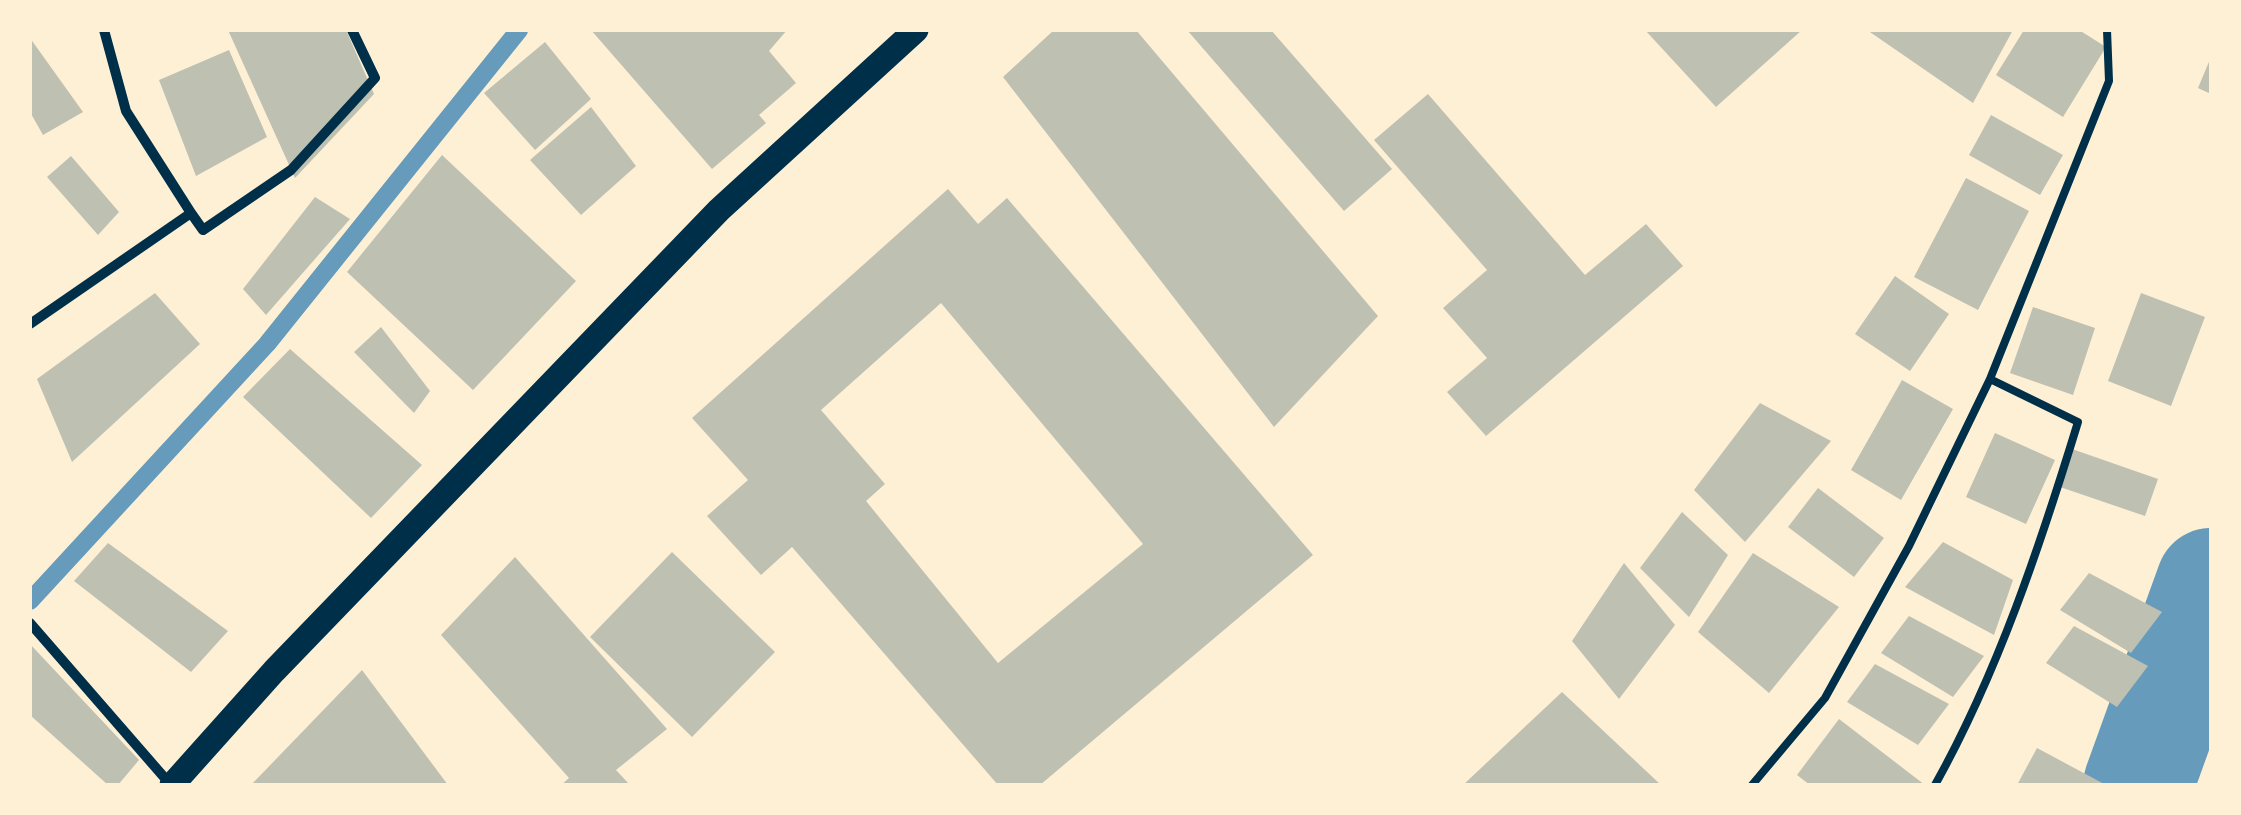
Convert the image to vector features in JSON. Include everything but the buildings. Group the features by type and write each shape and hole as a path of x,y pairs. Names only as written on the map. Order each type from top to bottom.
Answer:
{"main road":[{"path":"171,785 274,672 719,210 916,30"}],"street":[{"path":"104,30 126,110 203,230 291,170 371,86 376,78 352,30"},
{"path":"30,324 191,213"},
{"path":"31,624 171,785"}],"lane":[{"path":"1752,785 1825,698 1909,546 1990,380 2109,81 2107,30"},
{"path":"1935,785 1977,702 2042,538 2078,422 1990,380"}],"waterway":[{"path":"30,601 267,344 519,30"},
{"path":"2138,785 2211,583"}]}
